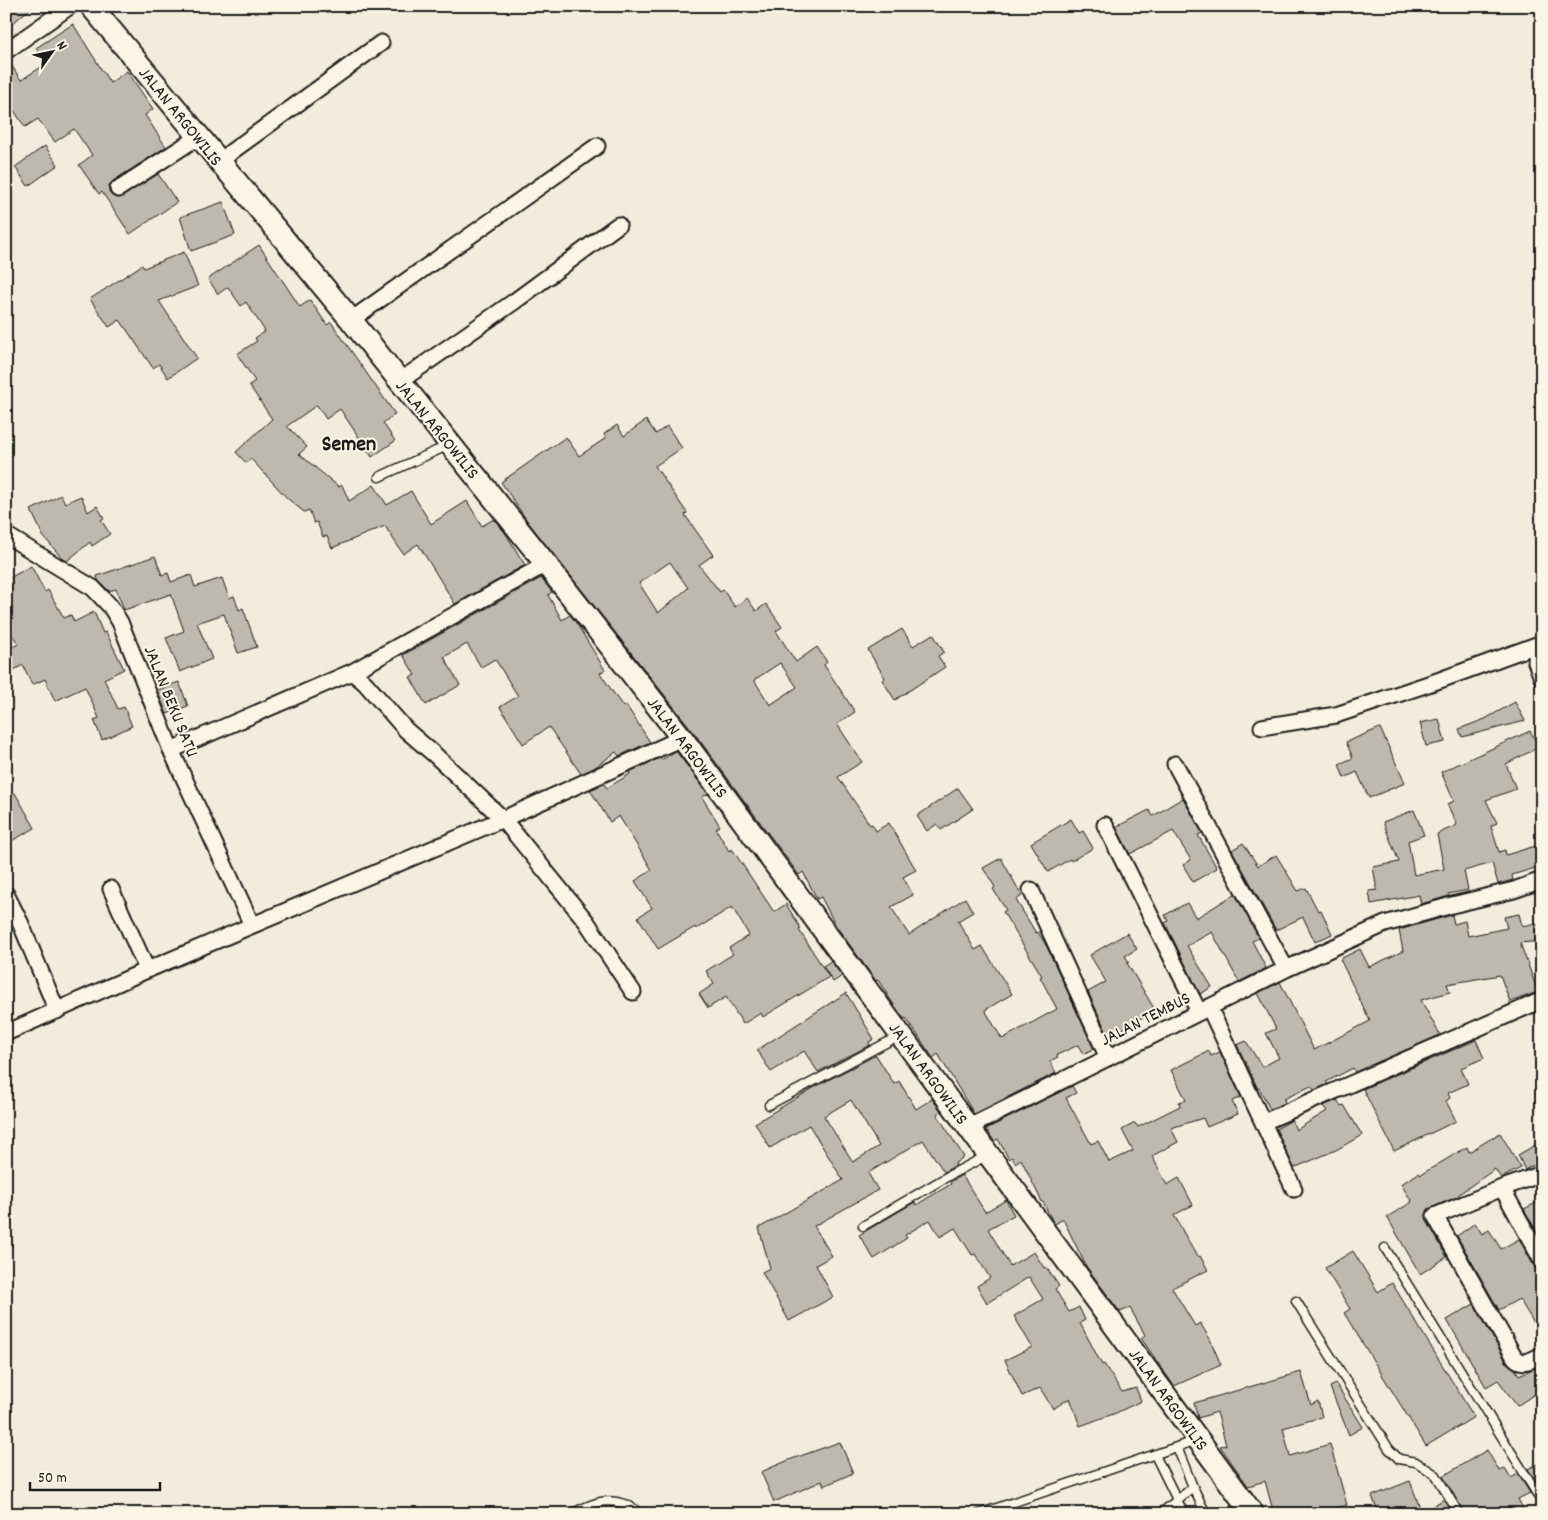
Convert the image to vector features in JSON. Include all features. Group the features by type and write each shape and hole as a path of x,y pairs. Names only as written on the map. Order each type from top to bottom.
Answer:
{"street":[{"path":"6,51 70,6"},
{"name":"JALAN ARGOWILIS","path":"91,6 351,320 682,738 990,1154 1253,1514"},
{"path":"220,163 231,152 381,43"},
{"path":"118,189 198,137"},
{"path":"351,320 597,146"},
{"path":"400,381 618,225"},
{"name":"JALAN BEKU SATU","path":"6,535 93,588 110,606 120,622 171,750 252,925"},
{"path":"171,750 352,672 546,564"},
{"path":"1262,727 1336,715 1539,645 1536,662 1542,678"},
{"path":"352,672 365,683 406,730 435,754 503,819 586,922 633,992"},
{"path":"6,1033 146,970 503,819 682,738"},
{"path":"1175,764 1286,969"},
{"path":"1105,825 1264,1122 1294,1189"},
{"name":"JALAN TEMBUS","path":"969,1127 1286,969 1385,924 1514,890 1542,880"},
{"path":"112,889 146,970"},
{"path":"1031,890 1108,1058"},
{"path":"6,894 20,922 56,1011"},
{"path":"1264,1122 1542,1000"},
{"path":"1542,1174 1502,1188 1435,1216 1515,1358 1524,1362 1542,1355"},
{"path":"1502,1188 1542,1261"}],"lane":[{"path":"379,477 451,444"},
{"path":"769,1104 901,1035"},
{"path":"863,1226 990,1154"},
{"path":"1385,1248 1542,1502"},
{"path":"1296,1301 1389,1449 1399,1459 1416,1462 1436,1475 1459,1514"},
{"path":"979,1514 1198,1439"},
{"path":"1177,1447 1206,1514"},
{"path":"1155,1455 1184,1514"},
{"path":"1160,1514 1176,1498 1193,1487"},
{"path":"571,1514 592,1503 615,1500 635,1509 639,1514"}],"building":[{"path":"6,6 33,6 6,29"},
{"path":"73,24 110,83 127,71 153,109 145,115 166,147 109,185 110,194 119,198 158,174 177,202 130,234 102,192 99,194 79,165 92,155 74,129 55,142 38,119 25,127 6,99 6,60 8,60 21,80 46,64 36,48"},
{"path":"45,146 58,165 28,186 15,167"},
{"path":"223,202 235,235 191,251 180,217"},
{"path":"259,245 300,307 310,300 327,325 331,322 395,414 383,423 395,441 372,457 340,409 326,419 317,405 287,426 307,447 299,454 339,487 342,485 349,501 374,485 387,505 411,491 431,524 467,501 482,526 495,520 525,565 455,604 418,544 403,554 385,526 332,548 327,536 323,537 317,522 314,523 309,510 304,512 287,498 251,459 246,463 236,452 272,419 249,385 255,381 237,354 257,341 255,338 265,331 246,302 241,306 228,287 218,294 208,279"},
{"path":"184,252 198,286 159,301 197,358 168,378 159,364 153,368 120,320 109,327 90,299 142,265 144,268"},
{"path":"646,420 656,434 667,426 682,448 655,466 687,513 685,515 713,555 699,565 720,592 723,590 735,607 747,598 756,611 766,604 782,627 776,631 796,662 817,647 827,662 824,665 855,712 837,724 862,762 838,777 876,831 889,823 916,870 903,877 913,895 891,907 909,935 965,898 973,912 958,921 975,950 982,946 1012,994 985,1010 1002,1039 1057,1009 1040,977 1042,976 1003,912 1006,910 983,868 1001,858 1022,896 1016,900 1047,947 1094,1049 1083,1054 1078,1045 1057,1055 1058,1057 1050,1061 1056,1073 974,1114 938,1054 933,1058 906,1018 904,1019 878,980 876,981 836,926 821,897 817,899 803,872 799,875 692,730 528,522 501,482 566,437 579,456 606,438 604,434 617,425 624,436","holes":["670,562 688,588 658,613 639,583","780,663 797,687 770,705 754,680"]},
{"path":"61,495 65,503 81,496 88,512 97,506 104,518 101,520 110,534 92,546 90,542 67,561 62,558 43,536 31,510"},
{"path":"155,556 162,575 168,573 171,582 191,575 195,587 222,578 229,598 234,596 239,610 243,608 257,647 238,653 224,614 197,623 212,659 180,672 166,638 184,631 171,594 124,610 116,589 109,591 98,580 97,576"},
{"path":"31,566 45,592 48,590 64,618 71,615 74,622 94,612 103,633 106,632 124,669 104,679 118,709 124,707 132,726 102,740 94,720 99,718 85,687 55,701 45,679 32,685 23,665 6,674 6,651 18,644 6,624 6,580"},
{"path":"541,578 552,592 548,595 562,620 570,615 575,621 605,670 600,673 623,707 626,705 650,742 619,756 616,752 594,768 581,774 549,727 523,744 500,707 518,696 495,659 481,667 467,644 444,657 460,685 426,705 410,677 415,675 403,655"},
{"path":"902,629 913,646 933,634 944,652 938,656 945,667 895,700 882,680 885,678 868,650"},
{"path":"179,682 188,706 167,714 157,690"},
{"path":"1515,702 1525,721 1462,737 1459,729 1485,719"},
{"path":"1439,719 1445,742 1426,746 1420,723"},
{"path":"1380,728 1405,783 1369,798 1357,772 1344,778 1339,764 1353,758 1346,742"},
{"path":"1530,731 1539,747 1506,764 1516,789 1486,800 1497,823 1491,826 1499,852 1505,850 1506,855 1542,844 1542,866 1512,875 1513,880 1498,884 1492,863 1464,871 1468,890 1448,894 1449,896 1421,904 1419,895 1371,904 1369,891 1377,890 1373,867 1399,862 1383,822 1414,810 1424,835 1408,841 1414,875 1444,869 1437,834 1457,825 1447,804 1454,801 1441,772"},
{"path":"676,751 708,794 702,797 720,826 716,829 729,851 732,849 774,912 786,904 801,929 799,930 829,977 763,1017 761,1013 743,1024 726,997 708,1008 699,994 714,984 706,971 733,954 729,948 749,935 732,907 658,949 638,917 652,908 635,881 652,870 619,816 610,822 590,790 604,784 607,788 630,774 629,772 660,758 661,760"},
{"path":"958,788 973,809 941,830 937,824 927,831 917,816"},
{"path":"15,793 35,828 6,844 6,798"},
{"path":"1183,798 1202,833 1198,835 1217,868 1193,882 1183,865 1191,860 1173,831 1130,854 1116,827 1149,810 1153,816"},
{"path":"1071,819 1079,833 1083,831 1093,848 1048,872 1031,843"},
{"path":"1243,843 1258,866 1276,855 1298,891 1306,888 1318,911 1321,910 1332,934 1315,942 1303,917 1276,930 1232,850"},
{"path":"1235,894 1259,938 1252,941 1266,968 1239,982 1212,932 1187,946 1212,987 1200,994 1165,923 1168,921 1165,915 1187,903 1196,918"},
{"path":"1519,914 1522,926 1536,923 1536,925 1542,925 1542,941 1520,943 1538,992 1510,1002 1500,975 1447,984 1450,992 1421,1000 1440,1035 1355,1072 1353,1068 1326,1082 1328,1084 1314,1090 1311,1086 1284,1099 1285,1103 1270,1109 1237,1045 1246,1041 1262,1067 1279,1058 1266,1033 1276,1029 1258,993 1280,982 1314,1050 1370,1021 1340,959 1360,949 1369,967 1403,951 1399,930 1452,915 1454,924 1465,921 1468,936 1507,928 1504,917"},
{"path":"1127,933 1137,949 1125,956 1129,962 1127,963 1155,1010 1109,1037 1088,992 1106,982 1090,955"},
{"path":"831,961 842,976 833,982 823,966"},
{"path":"846,993 874,1039 869,1042 870,1045 818,1072 804,1051 771,1072 757,1050"},
{"path":"1476,1040 1484,1058 1461,1068 1468,1084 1448,1093 1450,1098 1446,1101 1456,1121 1394,1151 1363,1089"},
{"path":"1209,1051 1211,1056 1220,1052 1241,1097 1232,1101 1238,1114 1207,1127 1203,1118 1171,1128 1178,1142 1152,1156 1167,1185 1179,1178 1193,1205 1174,1215 1197,1257 1200,1256 1208,1270 1172,1288 1195,1326 1200,1323 1210,1339 1221,1365 1174,1386 1141,1338 1145,1335 1130,1308 1120,1312 1086,1266 1063,1219 1055,1224 1053,1222 1021,1159 1015,1163 1012,1157 1009,1159 998,1139 994,1141 986,1129 1072,1086 1076,1093 1066,1098 1091,1144 1098,1141 1109,1162 1133,1151 1122,1130 1135,1123 1138,1127 1180,1106 1179,1102 1186,1100 1171,1070"},
{"path":"876,1055 894,1084 899,1081 916,1109 932,1099 941,1111 937,1114 964,1157 955,1163 956,1165 944,1172 923,1140 868,1173 878,1190 814,1226 832,1256 816,1265 833,1297 789,1321 762,1272 770,1268 759,1228 843,1180 809,1125 770,1148 755,1123 815,1087","holes":["851,1100 879,1146 853,1162 824,1116"]},
{"path":"1337,1100 1341,1106 1344,1105 1362,1135 1336,1150 1294,1168 1276,1129 1292,1120 1296,1130 1327,1111 1323,1106"},
{"path":"1500,1133 1521,1168 1501,1178 1495,1169 1459,1194 1459,1196 1428,1209 1427,1221 1447,1257 1420,1274 1387,1217 1412,1202 1401,1184 1467,1147 1469,1152"},
{"path":"1535,1145 1542,1156 1542,1165 1531,1166 1525,1170 1518,1155"},
{"path":"962,1175 985,1212 1006,1200 1014,1215 988,1229 1010,1266 1034,1252 1059,1286 1055,1289 1069,1312 1079,1307 1085,1320 1080,1323 1102,1365 1104,1364 1122,1392 1136,1388 1141,1401 1116,1413 1080,1426 1070,1398 1053,1409 1040,1388 1022,1396 1005,1360 1032,1347 1014,1316 1043,1299 1029,1277 987,1303 977,1286 990,1278 975,1254 972,1255 955,1228 940,1237 930,1220 905,1235 907,1238 874,1259 859,1235 915,1202 916,1205 951,1184 950,1182"},
{"path":"1542,1200 1542,1241 1524,1209"},
{"path":"1475,1223 1482,1234 1489,1230 1501,1249 1519,1239 1542,1281 1542,1336 1519,1299 1499,1310 1457,1236"},
{"path":"1353,1251 1378,1292 1392,1283 1474,1417 1426,1446 1344,1313 1350,1309 1325,1268"},
{"path":"1474,1304 1507,1363 1519,1375 1542,1365 1542,1389 1517,1406 1498,1380 1486,1387 1447,1320"},
{"path":"1301,1372 1311,1405 1318,1401 1322,1417 1283,1428 1290,1456 1330,1444 1347,1505 1334,1508 1335,1514 1274,1514 1265,1481 1248,1486 1220,1446 1226,1445 1217,1412 1198,1418 1194,1403"},
{"path":"1336,1384 1363,1427 1349,1435 1330,1387"},
{"path":"840,1442 853,1473 824,1486 822,1481 774,1502 761,1472"},
{"path":"1487,1450 1499,1471 1505,1468 1511,1478 1518,1474 1530,1493 1518,1499 1526,1514 1465,1514 1443,1476"},
{"path":"1542,1462 1542,1486 1539,1487 1528,1469"},
{"path":"1410,1481 1422,1513 1444,1499 1452,1514 1379,1514 1372,1496"}],"district":[{"name":"Semen","path":"349,442"}]}
